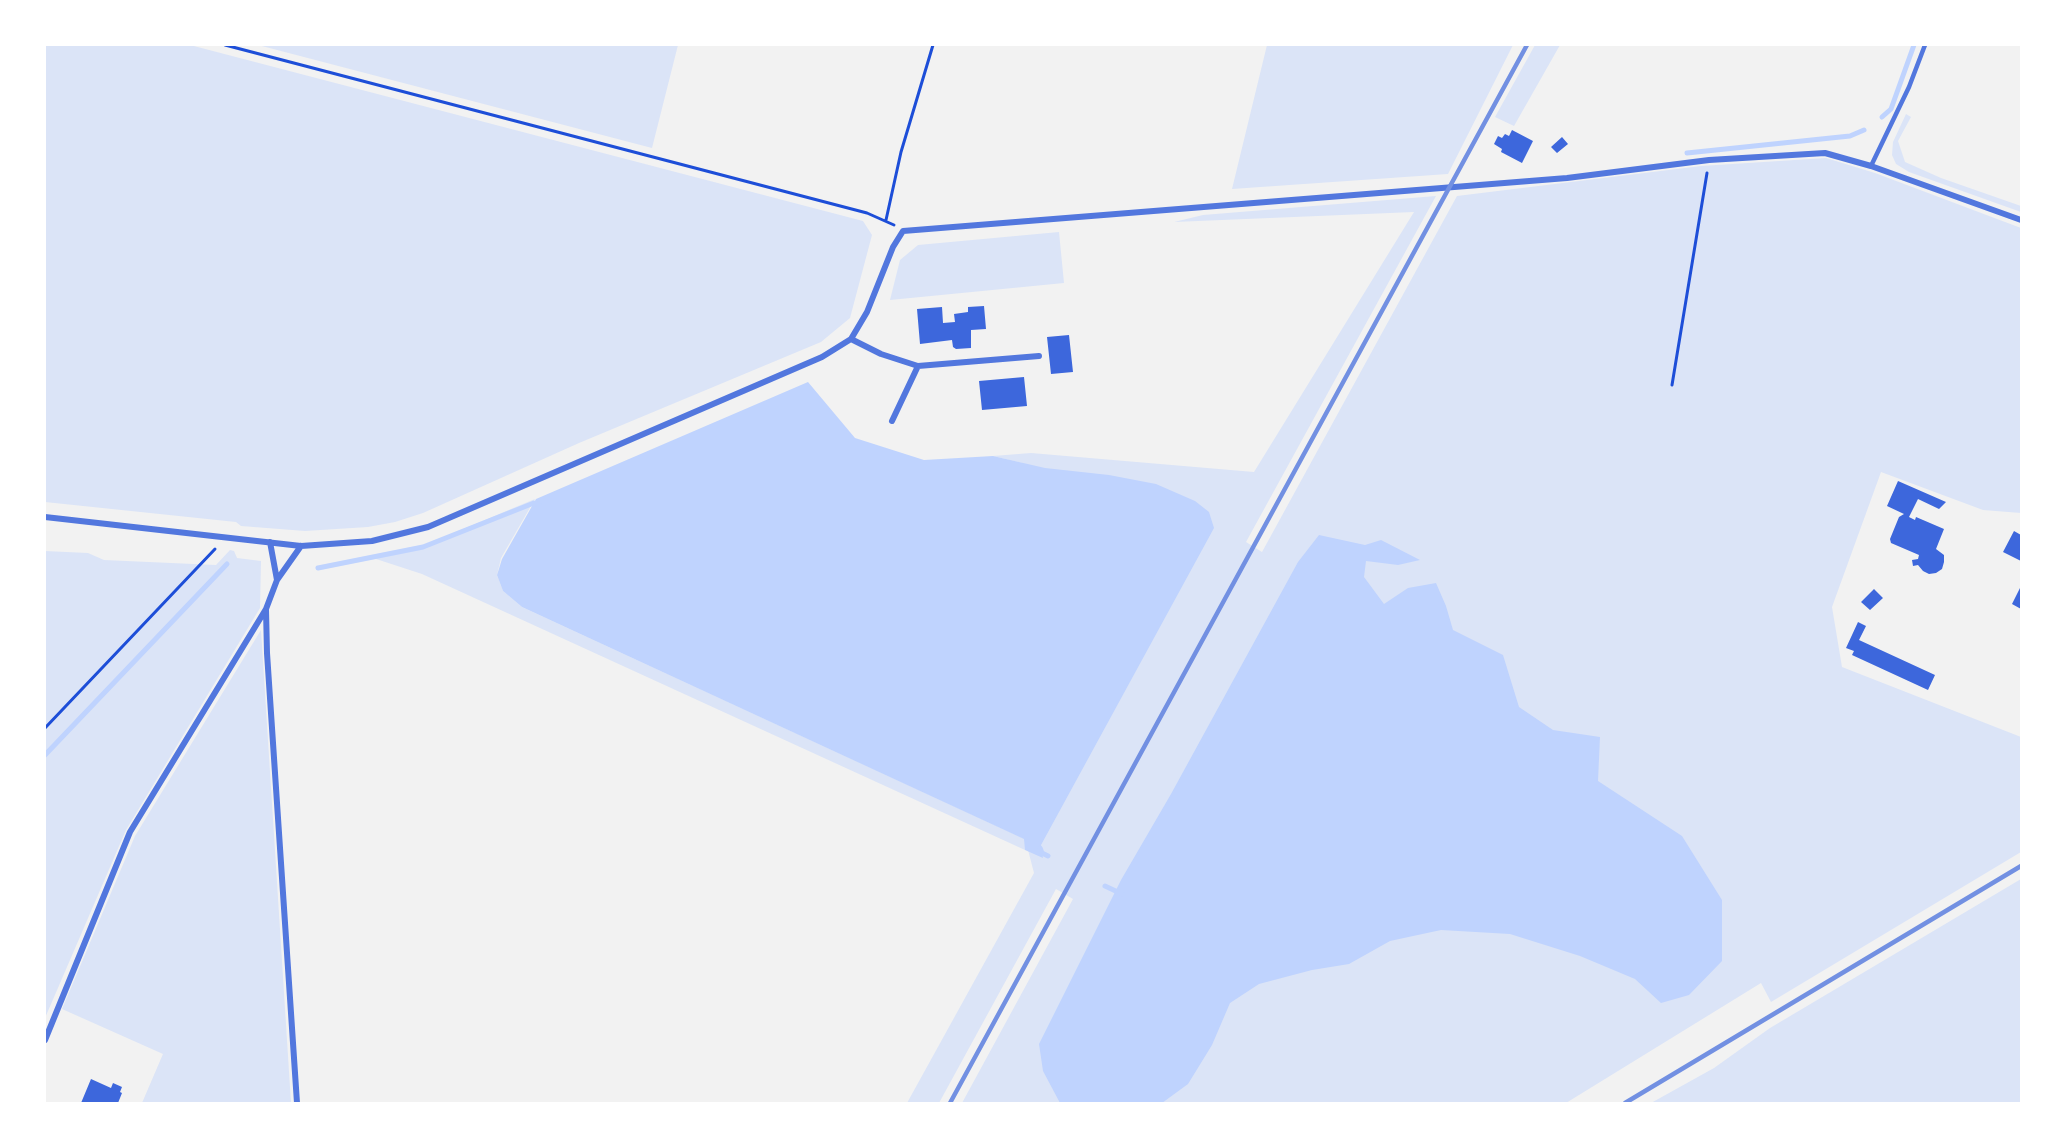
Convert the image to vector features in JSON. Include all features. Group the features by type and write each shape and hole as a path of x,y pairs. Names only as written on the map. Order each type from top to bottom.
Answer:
{"street":[{"path":"45,517 301,546 372,541 428,527 822,357 851,339 867,312 893,247 903,231 1567,178 1709,160 1825,153 1871,166 2021,220"},
{"path":"851,339 881,354 918,366 1039,356"},
{"path":"892,421 918,366"},
{"path":"270,542 277,580"},
{"path":"45,1040 130,832 266,609 277,580 301,546"},
{"path":"266,609 297,1103"}],"lane":[{"path":"1871,166 1909,87 1925,45"}],"path":[{"path":"225,45 867,213 886,220 903,231"},
{"path":"886,220 901,152 933,45"},
{"path":"1672,385 1709,160"},
{"path":"45,728 226,537"}],"shaded area":[{"path":"45,45 190,45 863,221 872,235 850,318 821,342 579,443 423,513 395,522 368,527 305,531 241,526 236,522 45,502"},
{"path":"258,45 678,45 652,148"},
{"path":"1267,45 1513,45 1448,174 1232,189"},
{"path":"1535,45 1560,45 1514,126 1495,117"},
{"path":"1906,114 1911,117 1898,141 1905,162 1941,178 2021,206 2021,212 1909,172 1896,164 1892,155 1893,142"},
{"path":"1826,158 1875,173 2021,228 2021,513 1983,510 1881,472 1832,607 1842,667 2021,737 2021,852 1771,1002 1761,983 1566,1103 962,1103 1073,899 1056,889 939,1103 907,1103 1034,873 1025,842 1025,850 422,574 373,558 432,542 535,499 501,558 497,575 503,591 522,607 1023,838 848,443 948,468 1022,463 993,456 1031,453 1254,472 1414,212 1174,222 1203,215 1436,196 1246,542 1262,552 1457,196 1701,166"},
{"path":"1059,232 1064,283 890,300 900,260 918,245"},
{"path":"230,550 234,551 237,558 261,561 260,608 126,830 45,1018 45,551 88,553 104,560 216,565"},
{"path":"261,630 291,1103 142,1103 163,1054 62,1009 135,836"},
{"path":"2021,879 2021,1103 1651,1103 1714,1068 1770,1028"}],"water":[{"path":"808,382 855,438 924,460 993,456 1045,468 1109,475 1156,484 1195,501 1209,512 1214,528 1041,845 1043,858 1025,850 1024,839 522,607 503,591 497,575 502,559 536,499"},
{"path":"1319,535 1365,545 1381,540 1420,560 1398,565 1366,561 1364,577 1384,604 1408,588 1436,583 1453,630 1503,655 1519,707 1553,730 1600,737 1598,781 1682,836 1722,900 1722,961 1689,995 1661,1003 1635,979 1580,956 1510,934 1441,930 1390,941 1349,964 1312,970 1259,984 1230,1003 1212,1045 1188,1084 1162,1103 1060,1103 1043,1071 1039,1044 1121,880 1171,794 1298,562"}],"building":[{"path":"1512,130 1533,141 1522,163 1501,152 1502,149 1494,144 1498,136 1502,138 1505,134 1509,136"},
{"path":"1562,137 1568,144 1557,153 1551,147"},
{"path":"984,306 986,329 971,330 971,348 956,349 953,347 952,340 920,344 917,309 942,307 943,323 955,322 954,314 968,312 968,307"},
{"path":"1069,335 1073,372 1051,374 1047,337"},
{"path":"1024,377 1027,406 982,410 979,381"},
{"path":"1898,481 1946,502 1939,509 1918,499 1909,517 1915,520 1916,517 1944,529 1936,549 1944,555 1944,562 1942,569 1936,573 1929,574 1918,565 1913,566 1912,560 1918,559 1919,555 1891,543 1890,539 1899,517 1904,514 1887,506"},
{"path":"2014,531 2021,535 2021,561 2003,552"},
{"path":"2021,586 2021,609 2012,604"},
{"path":"1874,589 1883,598 1870,610 1861,602"},
{"path":"1858,622 1866,626 1859,640 1935,675 1928,690 1852,655 1854,651 1846,648"},
{"path":"91,1079 111,1088 113,1083 122,1087 118,1103 81,1103"}],"waterway":[{"path":"1882,117 1891,109 1914,45"},
{"path":"1687,153 1850,136 1864,130"},
{"path":"318,568 423,547 534,503 539,505"},
{"path":"45,755 227,564"},
{"path":"1040,848 1042,853 1048,856"},
{"path":"1105,886 1122,894"}],"railway":[{"path":"950,1103 1527,45"},
{"path":"1625,1103 2021,866"}]}
